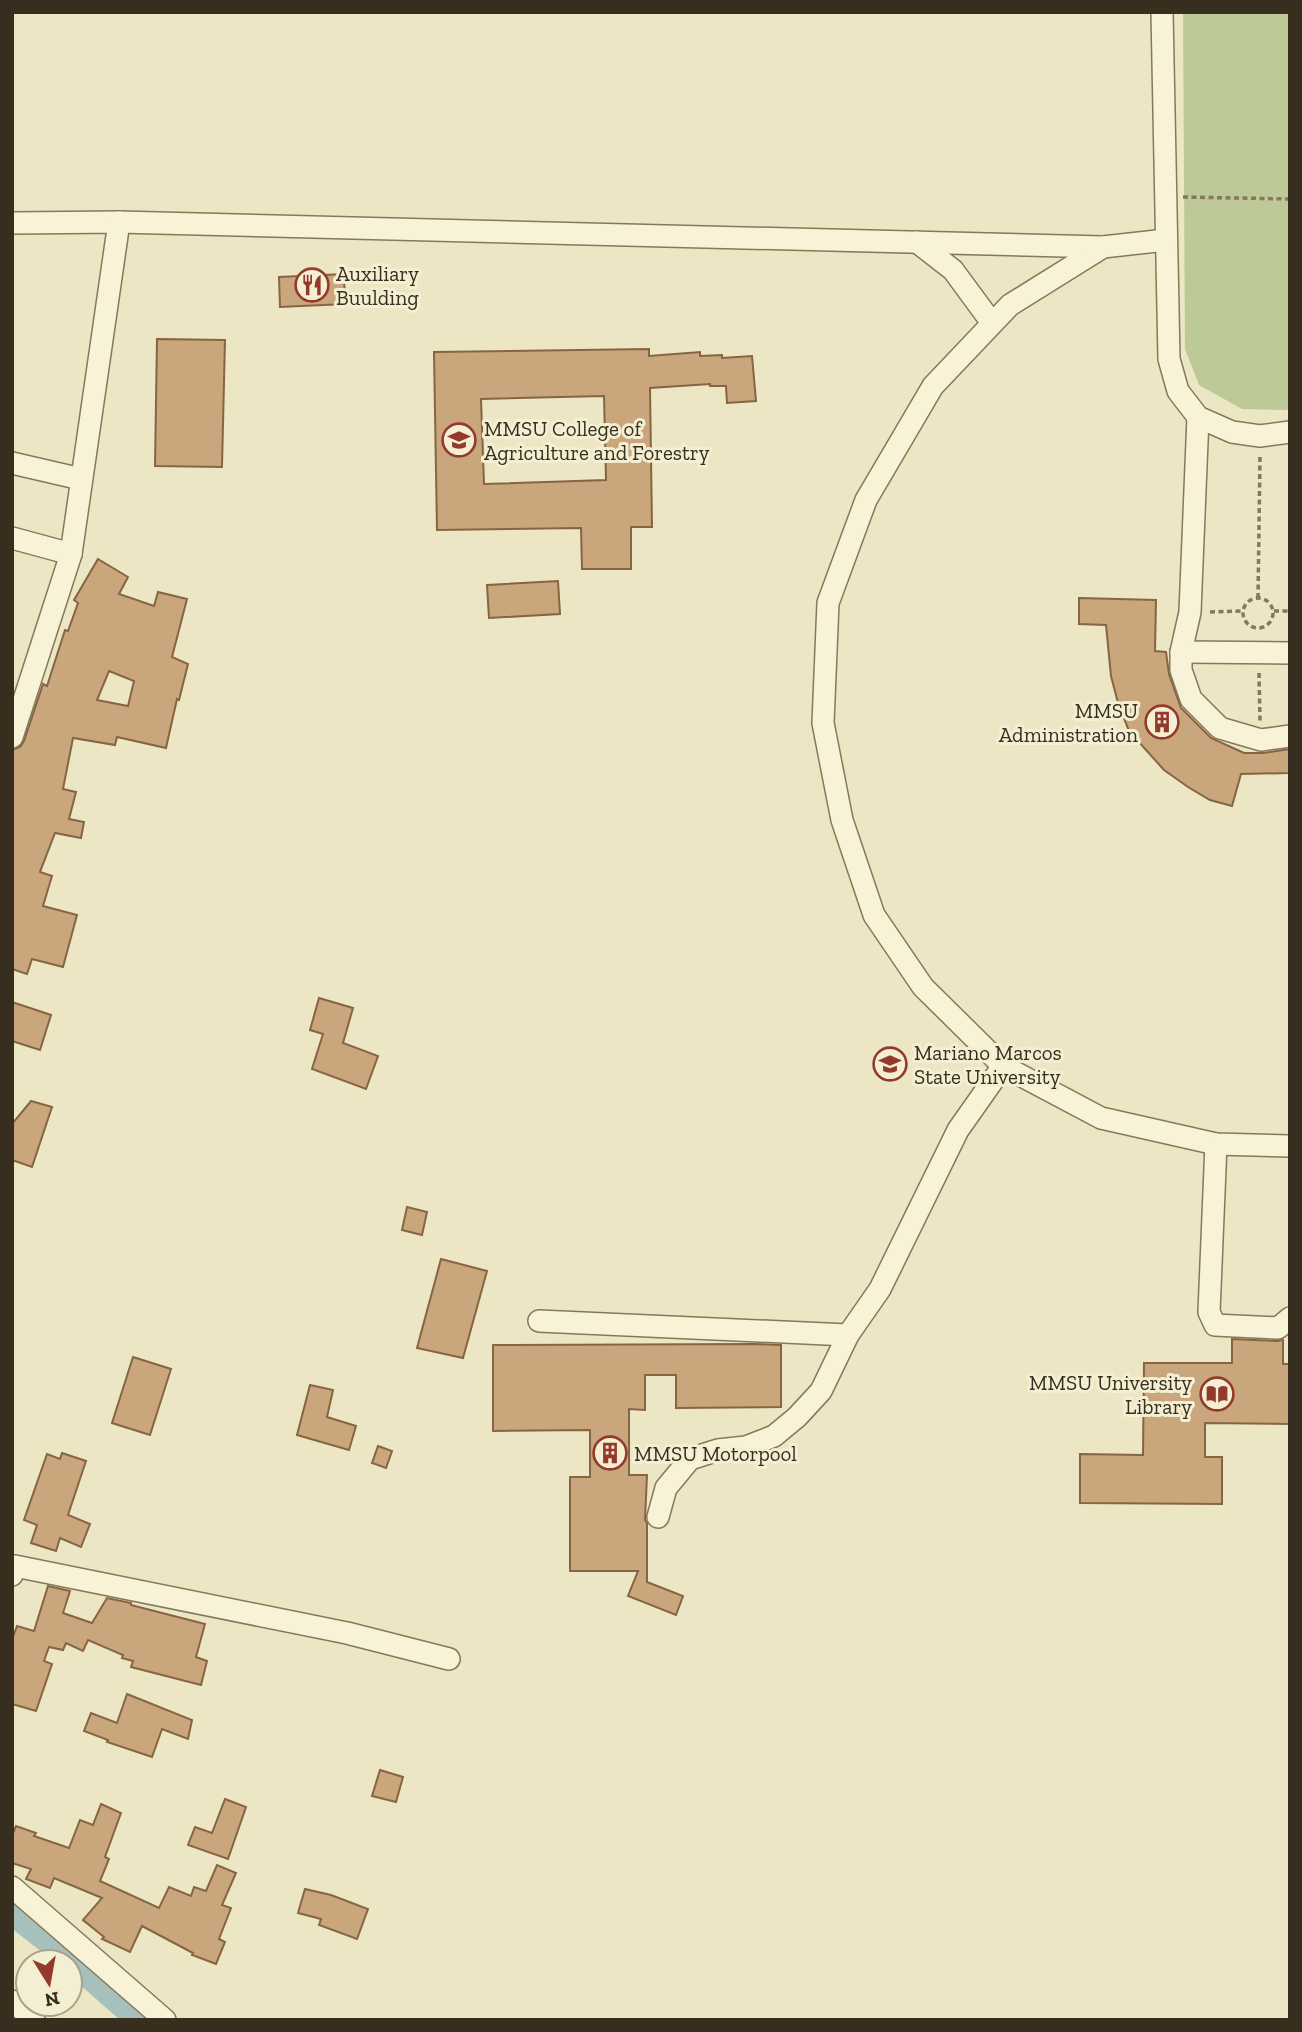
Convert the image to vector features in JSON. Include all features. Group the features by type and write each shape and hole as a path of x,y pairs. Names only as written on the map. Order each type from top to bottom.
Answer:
{"street":[{"path":"1162,12 1168,359 1178,391 1198,417 1232,432 1260,436 1290,432"},
{"path":"12,223 119,222 1103,247 1166,240"},
{"path":"12,737 71,554 119,222"},
{"path":"917,242 953,270 992,323"},
{"path":"1103,247 1010,306 992,323 933,386 866,500 828,603 823,723 842,820 874,915 923,987 1003,1066 1101,1118 1216,1144 1290,1146"},
{"path":"1198,417 1190,612 1181,652 1181,670 1191,699 1220,729 1261,740 1290,736"},
{"path":"12,463 81,479"},
{"path":"12,538 71,554"},
{"path":"1181,652 1290,653"},
{"path":"658,1517 666,1488 690,1459 718,1450 746,1447 774,1436 797,1417 821,1391 848,1335 880,1289 958,1130 1003,1066"},
{"path":"1216,1144 1209,1312 1215,1325 1278,1328 1290,1318"},
{"path":"539,1321 848,1335"},
{"path":"13,1569 347,1633 449,1659"},
{"path":"12,1887 165,2020"},
{"path":"12,2001 34,2020"}],"path":[{"path":"1166,197 1290,199"},
{"path":"1258,598 1260,436"},
{"path":"1258,598 1268,601 1274,611 1270,623 1259,629 1247,623 1243,611 1248,602 1258,598"},
{"path":"1190,612 1243,611"},
{"path":"1274,611 1290,611"},
{"path":"1259,652 1261,740"}],"green space":[{"path":"1183,12 1290,12 1290,408 1286,410 1242,409 1199,385 1185,349"}],"building":[{"name":"Auxiliary Buulding","path":"344,274 345,304 280,307 279,277"},
{"path":"157,339 225,340 222,467 155,466"},
{"name":"MMSU College of Agriculture and Forestry","path":"649,349 649,356 700,352 700,356 722,355 722,358 752,356 756,401 727,403 726,386 710,384 650,388 652,527 631,527 631,569 582,569 581,528 437,530 434,352","holes":["604,396 606,480 484,484 481,399"]},
{"path":"98,559 128,577 119,594 154,606 158,592 187,599 172,657 188,664 166,748 117,737 115,745 73,738 63,789 76,792 69,819 84,822 81,838 55,833 40,872 52,876 43,906 77,915 63,967 32,959 27,974 12,969 12,750 20,747 24,741 43,684 47,686 65,630 68,631 78,603 74,600","holes":["109,671 134,681 128,706 97,700"]},
{"path":"558,581 560,614 489,618 487,585"},
{"name":"MMSU Administration","path":"1079,598 1156,600 1155,651 1166,652 1169,674 1181,708 1211,738 1244,753 1290,749 1290,773 1241,774 1232,806 1210,800 1164,770 1129,731 1111,676 1106,625 1079,624"},
{"path":"319,998 353,1008 343,1043 378,1056 366,1089 312,1069 323,1034 310,1030"},
{"path":"12,1002 51,1015 40,1050 12,1041"},
{"path":"31,1101 52,1107 32,1167 12,1160 12,1124"},
{"path":"407,1207 427,1212 422,1235 402,1230"},
{"path":"441,1259 487,1271 463,1358 417,1348"},
{"name":"MMSU University Library","path":"1232,1339 1283,1340 1283,1364 1290,1364 1290,1424 1205,1423 1205,1457 1222,1457 1222,1504 1080,1503 1080,1454 1143,1455 1144,1363 1232,1363"},
{"name":"MMSU Motorpool","path":"493,1345 781,1345 781,1407 676,1408 676,1375 645,1375 645,1410 629,1409 629,1475 647,1475 647,1582 683,1596 676,1615 628,1596 638,1571 570,1571 570,1477 590,1477 590,1430 493,1431"},
{"path":"133,1357 171,1369 150,1435 112,1423"},
{"path":"310,1385 333,1390 327,1417 356,1426 349,1450 297,1435"},
{"path":"378,1446 392,1451 386,1468 372,1463"},
{"path":"62,1453 86,1461 68,1515 90,1524 81,1547 60,1538 56,1551 31,1543 37,1525 24,1520 47,1454 60,1459"},
{"path":"48,1586 70,1591 63,1613 92,1623 107,1598 205,1624 196,1657 207,1661 201,1685 131,1667 133,1661 88,1640 83,1651 66,1643 63,1650 49,1647 44,1661 52,1664 36,1711 12,1704 12,1640 17,1626 34,1631"},
{"path":"127,1694 192,1720 188,1739 162,1729 152,1757 84,1731 91,1713 117,1723"},
{"path":"380,1770 403,1777 396,1802 372,1796"},
{"path":"225,1799 246,1807 228,1859 188,1845 195,1827 212,1833"},
{"path":"101,1804 121,1813 105,1857 109,1859 100,1881 159,1908 169,1887 191,1896 194,1887 206,1891 217,1865 236,1873 222,1905 231,1908 219,1939 225,1942 216,1964 192,1955 193,1953 142,1926 130,1952 102,1939 104,1937 83,1920 102,1898 54,1878 50,1888 26,1879 31,1869 12,1863 12,1836 16,1826 36,1833 34,1836 69,1848 80,1820 93,1825"},
{"path":"305,1889 331,1895 368,1909 357,1939 319,1925 321,1919 298,1913"}],"waterway":[{"path":"12,1908 61,1946 145,2020"}],"place":[{"name":"Auxiliary Buulding","path":"312,285"},
{"name":"MMSU College of Agriculture and Forestry","path":"459,440"},
{"name":"MMSU Administration","path":"1162,722"},
{"name":"Mariano Marcos State University","path":"890,1064"},
{"name":"MMSU University Library","path":"1217,1394"},
{"name":"MMSU Motorpool","path":"610,1453"}]}
